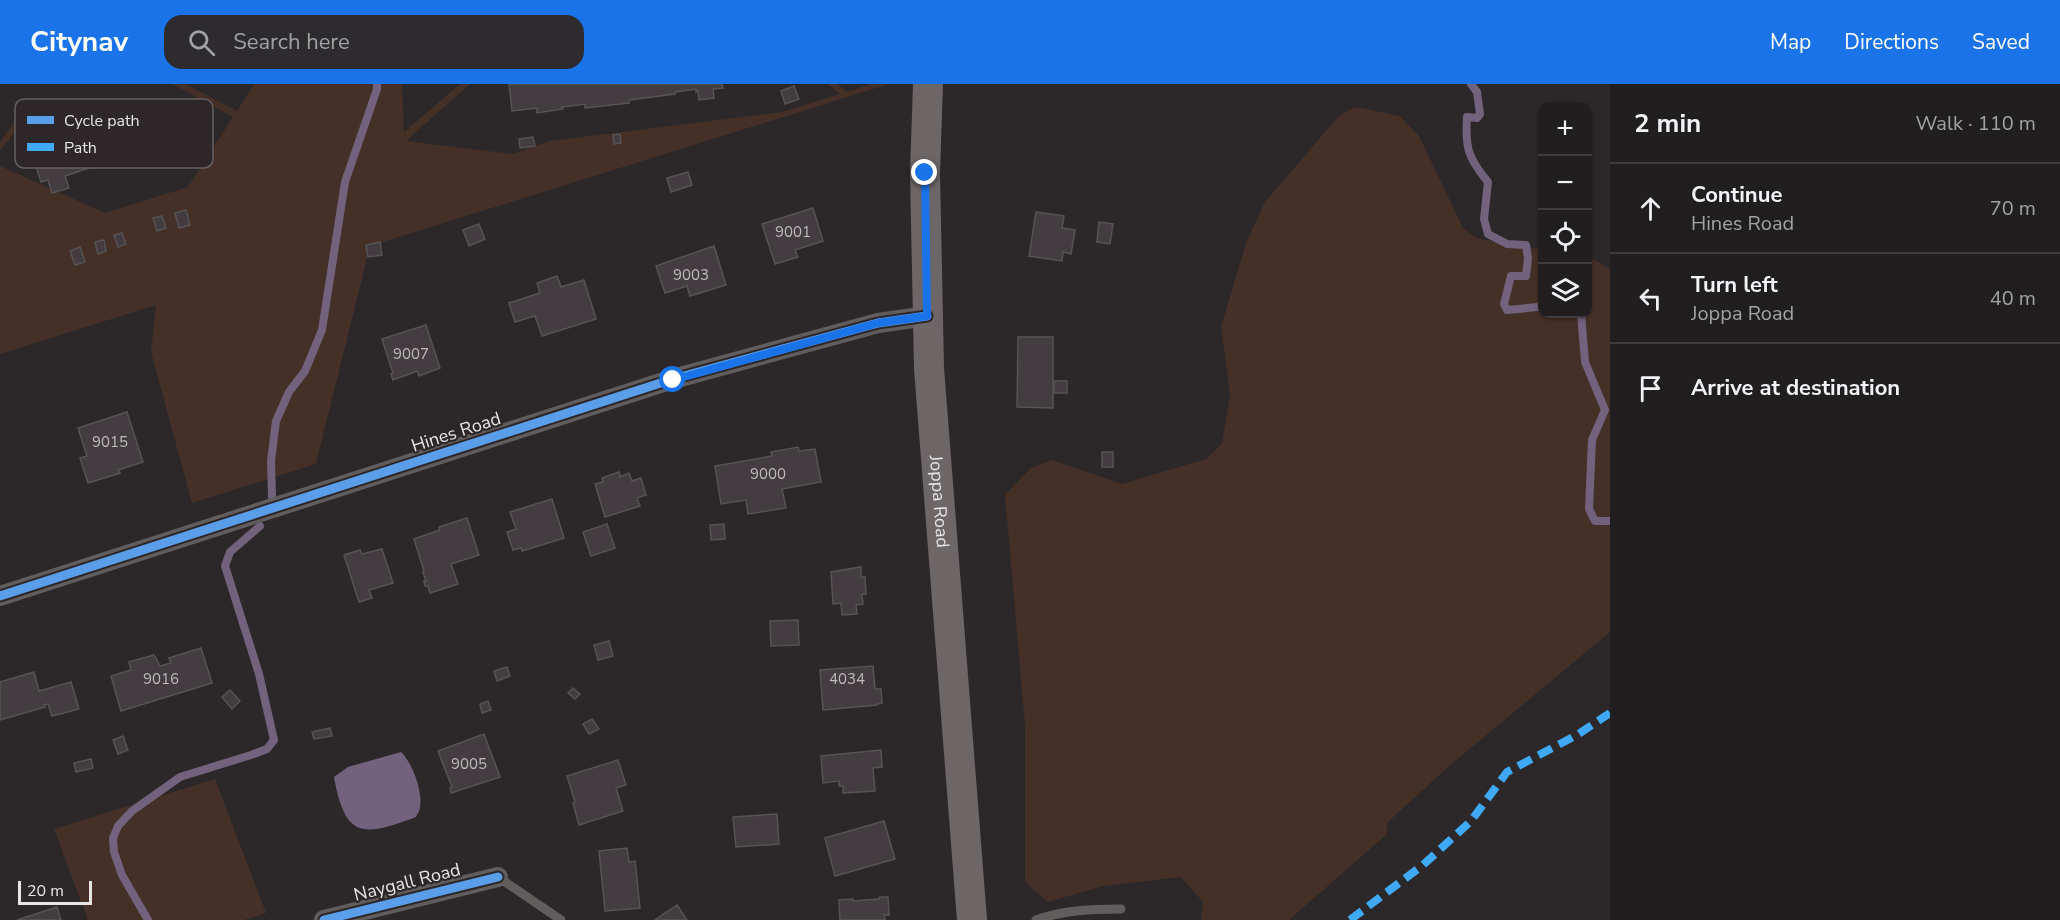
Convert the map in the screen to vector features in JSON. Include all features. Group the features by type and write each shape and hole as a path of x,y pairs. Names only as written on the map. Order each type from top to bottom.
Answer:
{"main road":[{"name":"Joppa Road","path":"928,84 925,173 927,316 934,449 972,920"}],"street":[{"name":"Hines Road","path":"0,596 673,380 878,323 927,316"},
{"name":"Naygall Road","path":"324,920 367,915 498,877"}],"lane":[{"path":"498,877 561,920"},
{"path":"1036,920 1055,914 1095,909 1121,909"}],"shaded area":[{"path":"172,84 185,84 237,111 254,84 402,84 404,132 460,84 470,84 406,141 512,154 550,141 782,112 840,94 828,84 837,84 848,92 870,84 889,84 370,246 316,464 192,503 151,352 156,305 0,354 0,166 105,213 188,187 200,168 213,168 213,148 233,117 213,106 213,99 200,99"},
{"path":"1355,107 1400,116 1419,136 1463,228 1476,238 1538,249 1538,318 1592,318 1592,259 1610,269 1610,632 1449,766 1388,822 1386,835 1289,920 1201,920 1203,902 1181,877 1103,886 1048,902 1025,882 1025,725 1005,495 1031,468 1052,460 1122,484 1206,459 1222,444 1230,394 1221,327 1246,243 1265,202 1339,116"},
{"path":"15,121 15,131 0,151 0,142"},
{"path":"401,752 413,770 418,786 420,810 416,817 398,824 382,828 359,828 344,812 334,777 348,767"},
{"path":"215,779 266,913 244,920 88,920 54,829"}],"building":[{"path":"509,84 722,84 723,88 713,89 714,98 699,100 696,89 629,100 629,103 585,108 585,104 537,113 537,108 512,111"},
{"path":"794,86 799,99 785,104 781,91"},
{"path":"620,134 621,143 614,144 613,135"},
{"path":"533,137 535,146 520,148 519,139"},
{"path":"37,168 89,168 65,176 69,188 52,193 48,180 41,182"},
{"path":"688,172 692,185 671,192 667,178"},
{"path":"813,208 823,241 795,250 798,257 775,264 762,224"},
{"path":"186,210 190,225 179,228 175,213"},
{"path":"1036,212 1064,216 1062,228 1075,230 1071,254 1063,252 1062,261 1029,256"},
{"path":"162,216 166,228 157,231 153,218"},
{"path":"1099,222 1113,224 1110,244 1097,242"},
{"path":"479,224 485,239 469,246 463,230"},
{"path":"122,233 126,244 118,247 114,235"},
{"path":"104,240 106,251 98,254 95,242"},
{"path":"380,242 382,255 368,257 366,245"},
{"path":"714,246 726,285 690,296 687,286 665,293 656,266"},
{"path":"80,247 85,262 75,265 70,251"},
{"path":"557,276 561,287 584,280 596,319 542,336 535,316 515,322 509,303 540,293 537,283"},
{"path":"426,325 440,368 419,376 417,371 393,380 391,374 393,373 382,339"},
{"path":"1018,337 1053,337 1053,408 1017,407"},
{"path":"1054,381 1067,381 1067,393 1054,393"},
{"path":"127,412 143,462 118,470 120,473 88,483 80,458 87,456 78,428"},
{"path":"798,447 799,451 815,449 821,482 782,489 786,508 748,514 746,500 721,504 715,466 772,456 771,452"},
{"path":"1102,452 1113,452 1113,467 1102,467"},
{"path":"619,472 620,477 629,473 632,481 641,478 646,495 637,498 640,506 605,517 595,484 603,482 602,478"},
{"path":"552,499 564,538 522,551 521,548 513,550 507,532 516,529 510,512"},
{"path":"467,518 479,555 451,564 458,584 430,593 428,586 425,586 424,571 414,539 440,530 439,527"},
{"path":"607,524 615,548 591,556 583,532"},
{"path":"724,524 725,539 711,540 710,525"},
{"path":"382,549 393,583 369,590 372,598 359,602 344,555 360,550 362,554"},
{"path":"861,567 861,577 865,577 866,594 862,594 863,604 856,605 857,614 842,615 841,603 833,604 831,572"},
{"path":"798,620 799,645 771,646 770,621"},
{"path":"609,641 613,656 598,660 594,645"},
{"path":"201,648 212,683 121,711 111,676 131,670 129,662 154,655 160,666 171,663 169,658"},
{"path":"873,666 875,689 881,689 882,703 823,710 820,670"},
{"path":"507,667 510,676 497,681 494,671"},
{"path":"34,672 39,691 71,682 79,709 52,716 48,704 44,705 45,707 0,720 0,682"},
{"path":"573,688 580,694 575,699 568,693"},
{"path":"230,690 240,701 232,709 222,697"},
{"path":"488,701 491,710 482,713 480,704"},
{"path":"592,719 599,729 589,734 583,724"},
{"path":"330,728 332,736 314,739 312,732"},
{"path":"484,734 500,777 451,793 450,788 452,787 438,751"},
{"path":"123,736 128,750 118,754 113,740"},
{"path":"881,750 882,767 873,768 875,791 843,793 843,786 839,786 839,781 823,783 821,756"},
{"path":"91,759 93,768 76,772 74,763"},
{"path":"618,760 626,785 616,788 623,811 579,825 567,776"},
{"path":"777,814 779,844 736,847 733,817"},
{"path":"884,821 895,859 835,876 825,838"},
{"path":"627,848 629,862 635,861 640,908 605,911 599,851"},
{"path":"888,897 889,915 884,915 885,920 840,920 839,900 853,899 853,901 879,899"},
{"path":"677,905 687,920 655,920"},
{"path":"57,907 61,920 17,920"}],"waterway":[{"path":"272,497 271,461 276,421 289,392 305,371 322,330 345,182 377,84"},
{"path":"1471,84 1477,92 1480,114 1477,118 1467,117 1467,145 1472,159 1488,182 1484,219 1488,234 1507,244 1526,245 1528,258 1526,276 1511,276 1504,304 1507,310 1538,307"},
{"path":"1581,318 1585,362 1605,410 1592,440 1589,509 1595,521 1610,521"},
{"path":"148,920 122,875 114,852 113,838 118,826 132,811 180,777 267,749 274,740 259,674 225,566 230,552 260,526"}],"marked path":[{"path":"1350,920 1423,865 1471,821 1507,772 1577,735 1610,713"}],"cycle path":[{"path":"0,596 673,379 878,323 927,316"},
{"path":"324,920 498,877"}],"route":[{"path":"673,380 878,323 927,316 925,173"}]}
